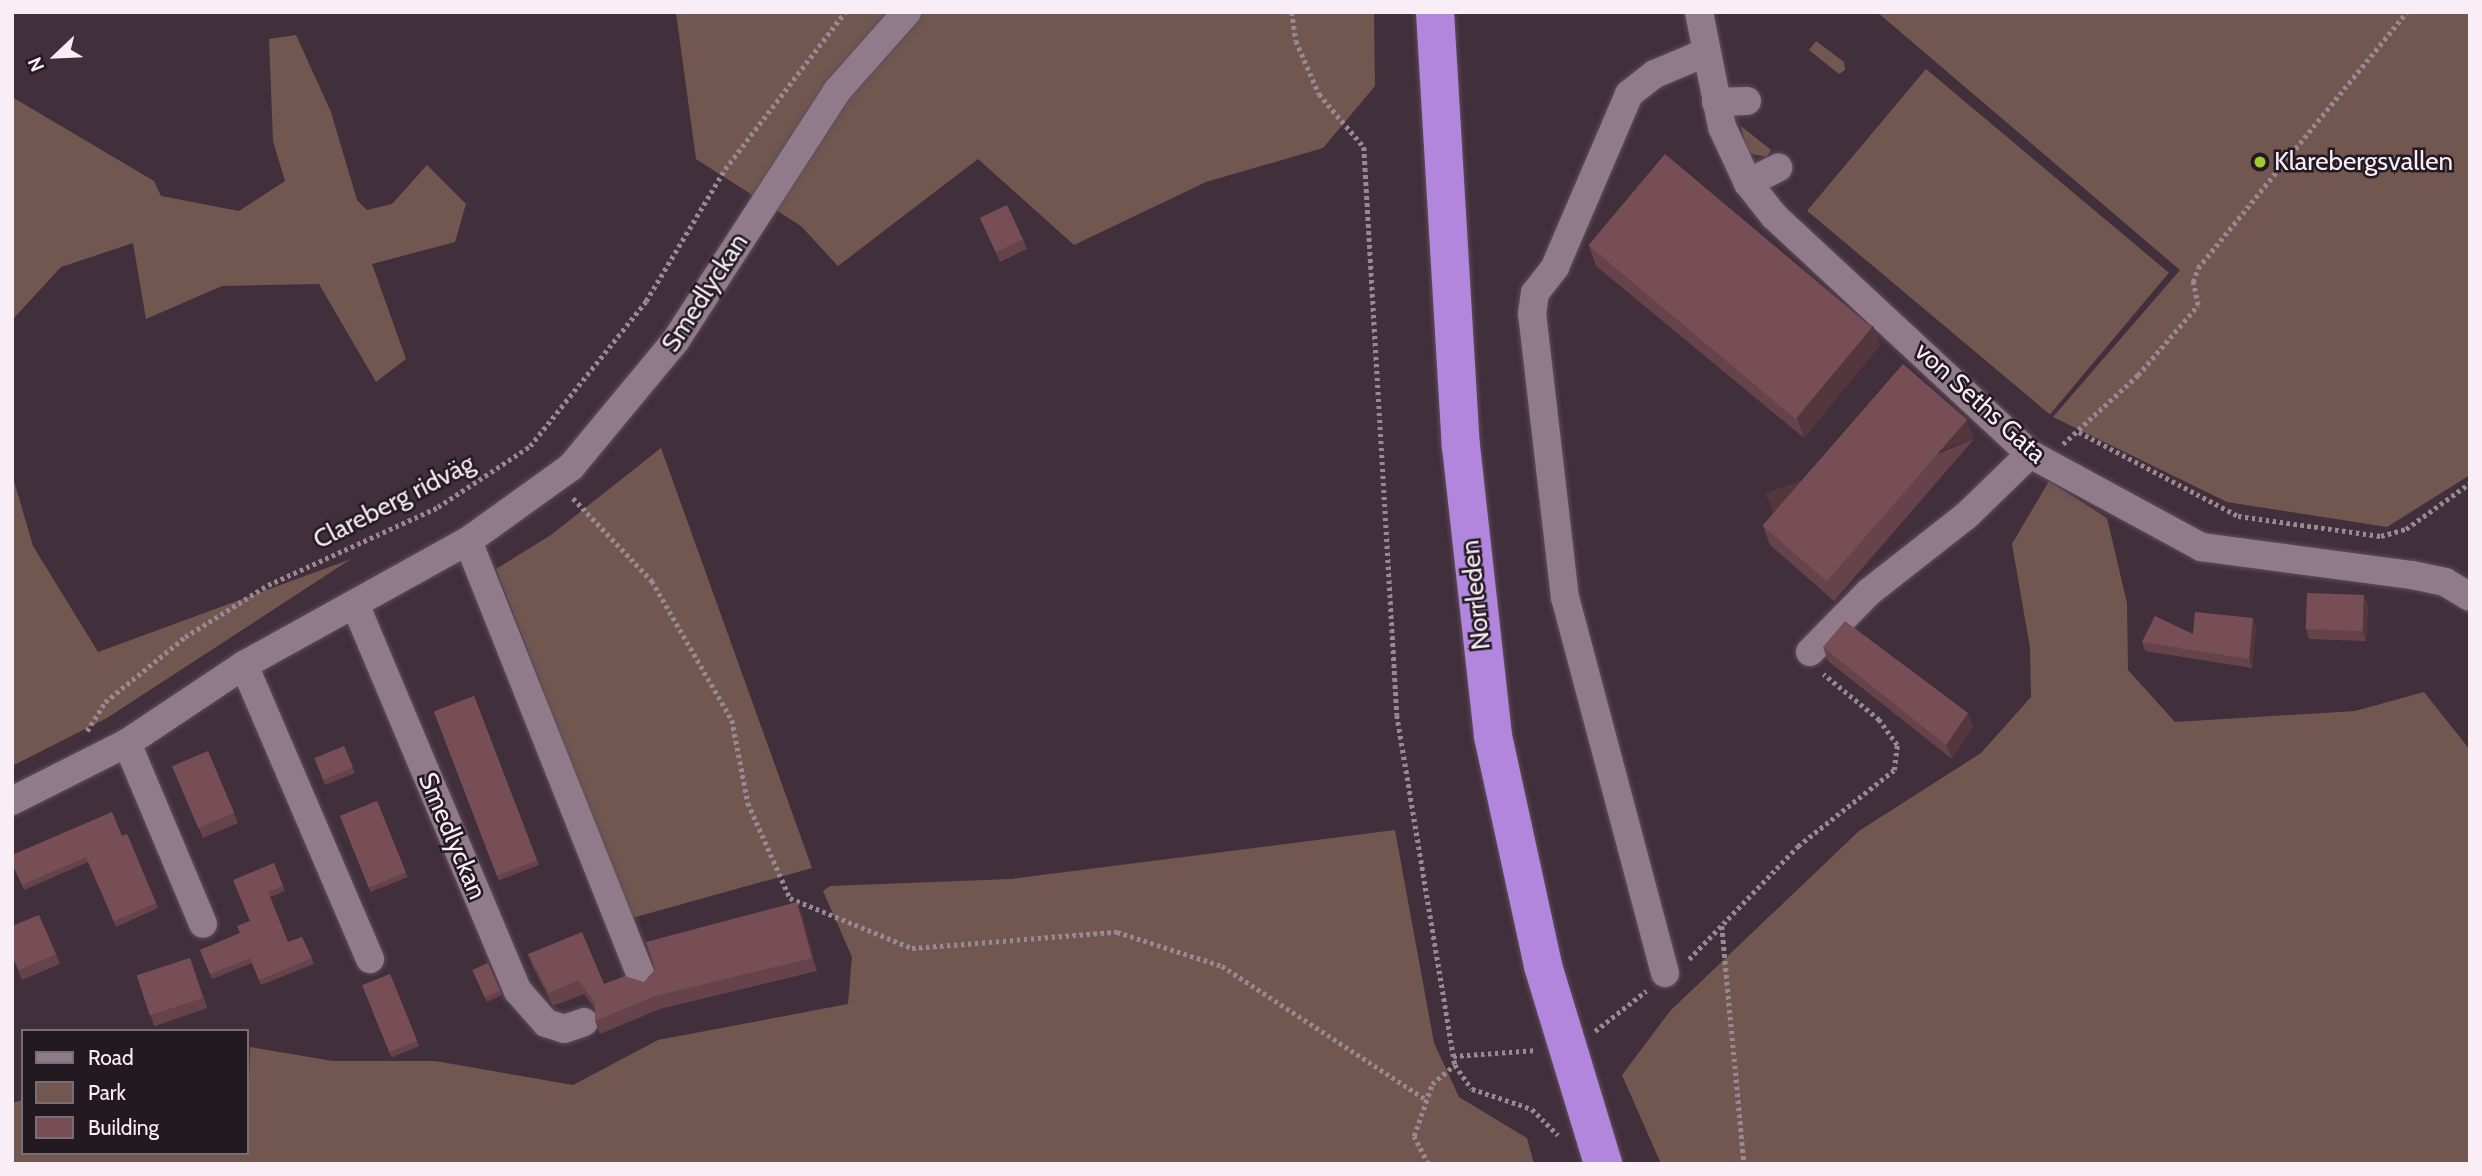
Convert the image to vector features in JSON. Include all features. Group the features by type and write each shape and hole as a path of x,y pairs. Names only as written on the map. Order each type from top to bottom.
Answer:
{"highway":[{"name":"Norrleden","path":"1435,12 1461,446 1492,723 1543,966 1603,1164"}],"street":[{"name":"Smedlyckan","path":"12,802 127,743 244,665 468,541 539,495 634,398 805,135 907,12"},
{"name":"von Seths Gata","path":"1699,12 1716,102 1748,183 1774,216 2035,457 2201,547 2412,575 2445,582 2470,597"},
{"path":"1665,973 1565,598 1532,314 1535,293 1555,267 1629,94 1655,74 1707,52"},
{"path":"1716,102 1747,101"},
{"path":"1748,183 1777,168"},
{"path":"1810,652 1869,592 1966,516 2035,457"},
{"path":"468,541 643,980"},
{"name":"Smedlyckan","path":"355,604 518,992 545,1023 564,1029 584,1022"},
{"path":"244,665 370,960"},
{"path":"127,743 203,924"}],"path":[{"name":"Clareberg ridväg","path":"79,744 105,702 185,637 268,584 439,507 530,446 646,301 725,169 845,12"},
{"path":"1292,12 1296,41 1319,94 1364,147 1397,715 1455,1065 1472,1089 1532,1109 1560,1139"},
{"path":"2035,457 2079,432 2198,304 2193,282 2198,268 2407,12"},
{"path":"2079,432 2238,516 2381,536 2406,529 2470,483"},
{"path":"561,502 576,488"},
{"path":"569,494 652,581 732,720 748,803 790,898 912,948 1116,932 1223,966 1425,1098"},
{"path":"1589,1036 1722,925 1798,846 1894,769 1898,757 1880,720 1817,669 1810,652"},
{"path":"1722,925 1744,1164"},
{"path":"1453,1056 1541,1050"},
{"path":"1428,1164 1414,1136 1425,1098 1455,1065"}],"green space":[{"path":"1374,12 1375,86 1323,148 1206,182 1074,245 978,159 838,266 801,226 696,159 676,13"},
{"name":"Klarebergsvallen","path":"1877,12 2470,12 2470,475 2387,527 2227,502 2053,417 2180,270"},
{"path":"296,35 331,112 357,200 367,210 392,204 427,165 466,204 455,242 372,264 406,359 376,382 319,284 222,286 146,319 133,243 61,267 12,320 12,97 154,181 161,196 239,211 285,181 273,141 269,39"},
{"path":"1816,41 1844,62 1845,70 1839,74 1809,50"},
{"path":"1926,69 2169,273 2050,414 1807,211"},
{"path":"1741,126 1771,150 1767,157 1747,153"},
{"path":"661,448 812,868 632,918 496,569 551,535"},
{"path":"12,474 33,546 98,652 351,559 107,718 12,766"},
{"path":"2049,481 2107,518 2127,603 2128,670 2175,722 2355,711 2424,692 2470,750 2470,1164 1661,1164 1622,1075 1670,1011 1859,831 1981,753 2031,697 2030,648 2012,544"},
{"path":"1395,830 1434,1043 1459,1097 1527,1138 1534,1164 12,1164 12,1103 21,1101 21,1155 248,1155 250,1047 333,1061 435,1061 573,1085 658,1040 848,1004 852,957 823,891 830,886 1011,879"}],"building":[{"path":"1665,154 1872,328 1795,419 1589,245"},
{"path":"1007,205 1023,239 996,252 980,218"},
{"path":"1903,364 1967,420 1827,581 1763,526"},
{"path":"2307,593 2364,595 2363,631 2306,629"},
{"path":"2195,612 2253,618 2249,659 2142,642 2155,616 2193,634"},
{"path":"1845,621 1968,713 1946,745 1823,647"},
{"path":"474,696 537,860 497,876 434,711"},
{"path":"344,746 353,767 324,780 315,759"},
{"path":"208,751 234,813 198,828 172,766"},
{"path":"377,801 406,872 369,887 340,816"},
{"path":"112,812 122,836 127,834 156,903 114,921 86,857 22,885 12,863 12,855"},
{"path":"274,863 283,886 268,892 288,942 302,937 312,958 259,980 250,958 210,974 200,950 240,933 237,926 250,921 233,880"},
{"path":"797,902 812,958 655,996 595,1021 595,1003 579,980 549,993 528,954 582,932 604,984 625,976 644,982 655,969 646,942"},
{"path":"39,915 56,954 19,970 12,955 12,926"},
{"path":"190,958 203,998 150,1015 137,975"},
{"path":"488,963 500,990 485,997 472,970"},
{"path":"390,974 417,1041 389,1052 362,985"}],"place":[{"name":"Klarebergsvallen","path":"2260,162"}]}
